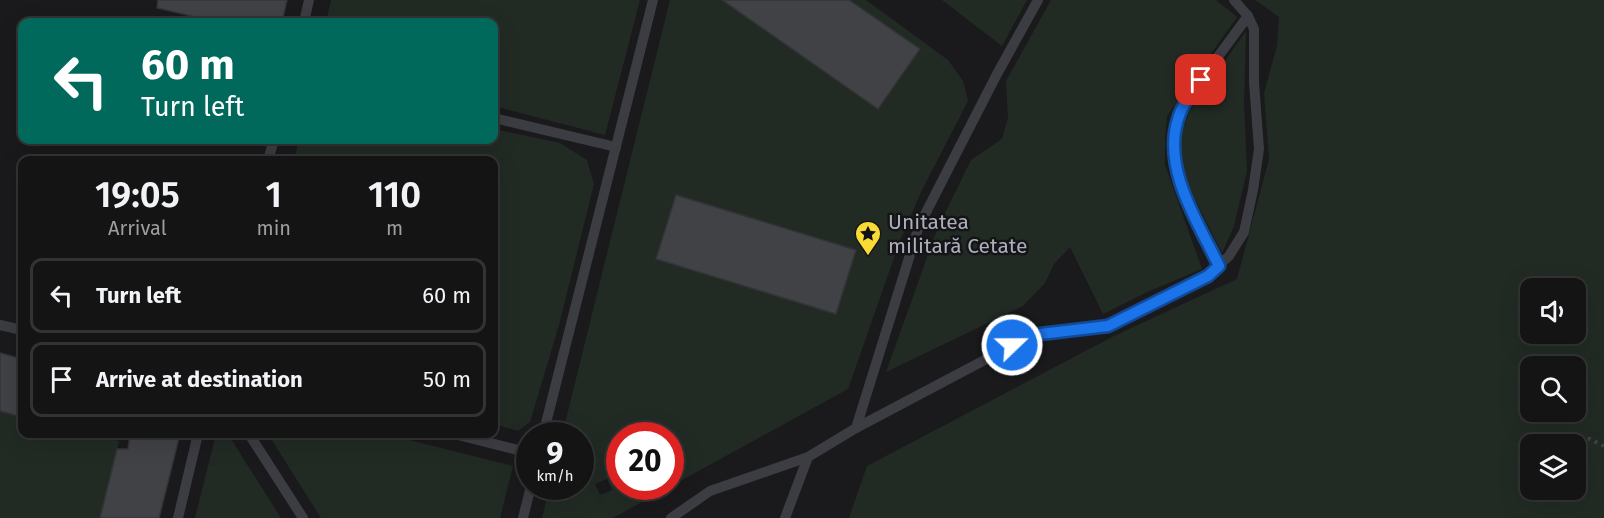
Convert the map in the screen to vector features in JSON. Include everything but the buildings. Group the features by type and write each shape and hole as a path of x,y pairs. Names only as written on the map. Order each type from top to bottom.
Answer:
{"lane":[{"path":"305,18 309,0"},
{"path":"546,422 652,0"},
{"path":"856,428 920,226 997,74 1038,0"},
{"path":"671,518 710,491 808,457 856,428 1032,335 1108,326 1208,276 1219,266 1229,256 1244,232 1253,190 1258,149 1254,29 1248,16 1234,0"},
{"path":"1219,266 1183,192 1176,169 1173,144 1178,118 1189,96 1248,16"},
{"path":"498,119 616,147"},
{"path":"0,325 18,329"},
{"path":"178,518 197,438"},
{"path":"252,438 303,518"},
{"path":"470,438 516,450"},
{"path":"785,518 808,457"},
{"path":"523,518 528,500"}],"path":[{"path":"1586,439 1604,446"}],"shaded area":[{"path":"331,0 640,0 605,135 498,107 498,18 327,18"},
{"path":"670,0 726,0 725,2 878,109 920,49 849,0 866,0 948,60 963,81 968,101 922,190 901,238 848,389 684,479 684,422 606,422 606,479 595,484 600,495 606,492 606,500 646,500 613,518 542,518 546,500 594,500 594,422 565,422","holes":["676,195 855,250 656,258"]},
{"path":"942,0 1027,0 1002,46"},
{"path":"1051,0 1216,0 1237,17 1167,116 1165,165 1202,269 1147,292 1103,314 1070,247 1054,264 1045,283 1023,306 886,372 938,227 971,160 1002,139 1008,118 1006,81"},
{"path":"1255,0 1604,0 1604,518 849,518 867,466 1114,336 1237,279 1269,159 1264,93 1277,46 1279,17"},
{"path":"1246,31 1244,104 1247,171 1234,226 1222,253 1187,183 1180,157 1181,133 1190,111"},
{"path":"498,130 560,143 587,160 594,184 559,325 530,422 516,422 516,430 498,425 498,156 295,156 298,144 498,144"},
{"path":"0,411 18,416 18,438 107,438 119,441 100,518 0,518"},
{"path":"215,438 231,438 281,518 195,518"},
{"path":"271,438 401,438 513,466 500,518 321,518"}],"place":[{"name":"Unitatea militară Cetate","path":"868,257"}],"route":[{"path":"1012,345 1032,335 1108,326 1208,276 1219,266 1183,192 1176,169 1173,144 1178,118 1189,96 1201,80"}]}
